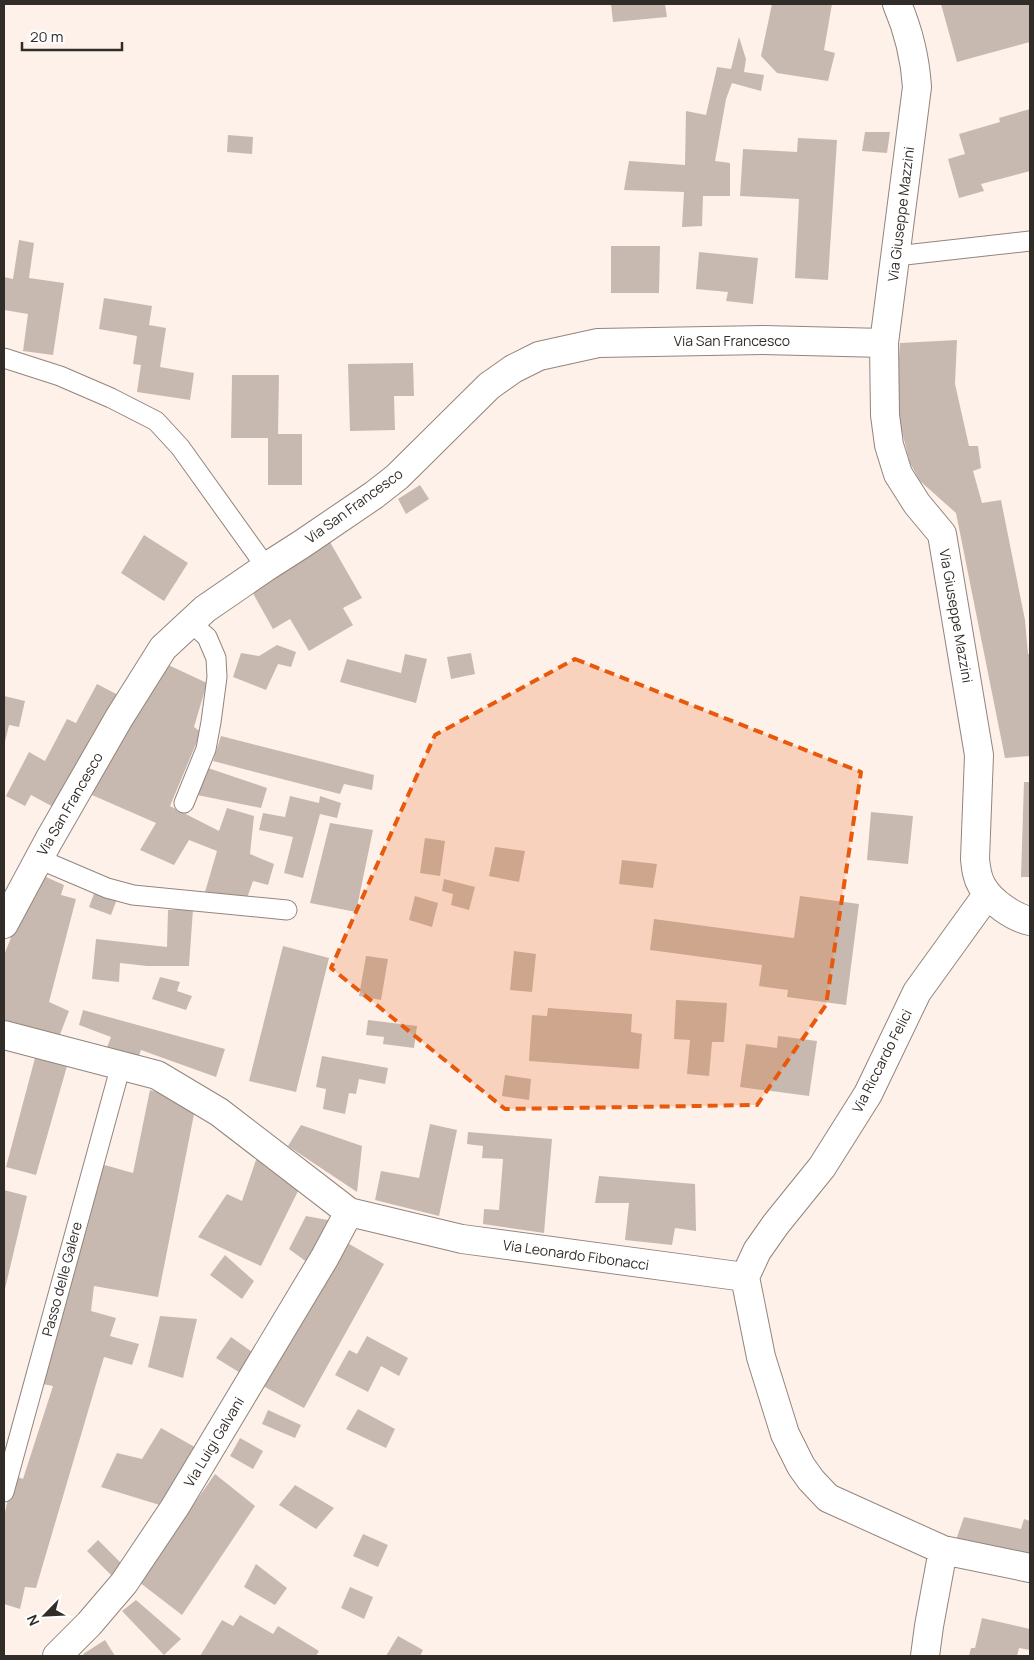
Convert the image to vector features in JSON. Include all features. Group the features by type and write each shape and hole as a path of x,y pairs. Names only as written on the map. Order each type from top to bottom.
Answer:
{"street":[{"name":"Via Giuseppe Mazzini","path":"897,4 906,24 914,52 917,87 884,343 885,415 889,445 898,474 917,504 942,534 979,755 975,859 977,875 981,886 1001,907 1024,920 1030,921"},
{"name":"Via San Francesco","path":"4,924 119,718 163,648 205,609 310,539 397,477 489,386 513,370 539,356 570,348 607,343 763,340 884,343"},
{"name":"Via Riccardo Felici","path":"745,1277 757,1251 822,1167 868,1094 917,992 988,895"},
{"name":"Via Leonardo Fibonacci","path":"4,1036 157,1075 219,1112 349,1212 462,1239 745,1277"},
{"name":"Via Luigi Galvani","path":"57,1656 89,1624 124,1582 175,1507 325,1257 349,1212"},
{"path":"745,1277 761,1357 785,1434 801,1466 828,1498 944,1550 1030,1568"},
{"path":"924,1656 928,1626 944,1550"}],"lane":[{"path":"896,256 1030,241"},
{"path":"4,358 60,376 111,398 156,421 180,448 266,567"},
{"path":"184,803 206,749 216,677 216,658 207,637 190,622"},
{"path":"39,859 107,888 132,895 287,910"},
{"name":"Passo delle Galere","path":"4,1492 121,1066"}],"highlighted area":[{"path":"575,659 861,772 826,1005 757,1105 505,1109 331,968 435,735"}],"building":[{"path":"611,4 665,4 667,17 613,22"},
{"path":"772,4 832,4 824,50 835,53 828,81 777,73 761,56"},
{"path":"941,4 1030,4 1030,42 957,62"},
{"path":"739,37 746,59 744,72 764,75 761,91 732,83 726,99 715,161 730,163 730,196 703,196 702,226 682,227 684,192 624,190 629,161 685,165 686,111 706,115 717,67 731,69"},
{"path":"1030,109 1030,171 981,184 984,191 959,198 948,159 965,154 959,134 1000,122 999,118"},
{"path":"865,132 890,132 887,153 862,151"},
{"path":"228,135 253,137 252,154 227,152"},
{"path":"798,138 837,140 828,280 795,278 799,199 740,196 743,149 797,152"},
{"path":"19,240 34,243 29,278 64,283 53,355 23,351 28,314 4,310 4,277 13,279"},
{"path":"611,246 660,246 659,293 611,293"},
{"path":"699,252 758,258 753,304 726,301 728,292 696,289"},
{"path":"104,298 152,306 149,325 166,328 160,367 194,373 190,400 137,392 141,365 133,364 137,336 99,329"},
{"path":"957,340 955,384 969,446 978,446 981,468 973,471 982,503 1001,500 1025,620 1028,654 1030,654 1030,756 1005,758 956,513 920,481 910,463 900,424 896,397 900,343"},
{"path":"413,363 414,396 394,396 395,430 350,431 348,364"},
{"path":"232,375 279,375 278,434 302,434 302,485 268,485 268,438 231,438"},
{"path":"420,485 429,499 406,514 398,499"},
{"path":"144,535 188,563 164,601 121,573"},
{"path":"330,542 362,598 343,608 353,625 309,651 290,619 273,629 250,588"},
{"path":"277,645 296,652 291,667 278,664 266,690 233,677 241,653 259,656"},
{"path":"471,653 475,674 451,679 447,657"},
{"path":"405,654 427,659 416,703 340,682 347,659 401,673"},
{"path":"164,663 207,683 194,727 201,732 170,806 219,831 227,808 254,816 250,854 274,864 268,885 253,881 247,898 205,892 217,851 189,840 174,865 140,850 156,823 92,795"},
{"path":"97,684 120,696 59,810 31,795 25,806 6,796 29,752 45,761 67,719 76,723"},
{"path":"4,696 25,701 19,727 9,725 4,746"},
{"path":"221,736 374,775 372,790 344,784 340,794 213,761"},
{"path":"208,768 267,788 261,808 197,795"},
{"path":"1024,782 1030,782 1030,877 1021,877"},
{"path":"290,796 319,803 320,796 341,803 337,818 320,814 303,878 284,873 293,837 259,830 263,813 285,817"},
{"path":"871,812 913,816 908,864 867,860"},
{"path":"330,823 373,830 356,912 310,903"},
{"path":"425,838 445,841 440,876 420,873"},
{"path":"495,847 525,851 519,882 489,876"},
{"path":"622,860 657,864 653,888 619,884"},
{"path":"37,873 64,885 61,895 76,899 49,1002 69,1011 59,1037 4,1020 4,955"},
{"path":"444,879 475,887 469,910 451,905 453,894 442,891"},
{"path":"95,891 117,899 111,915 89,907"},
{"path":"415,896 438,903 432,927 409,920"},
{"path":"800,896 859,904 846,1005 787,997 788,990 759,986 762,965 650,950 654,919 794,938"},
{"path":"193,909 189,966 147,966 120,963 119,982 92,979 96,939 167,947 168,910"},
{"path":"283,946 329,958 296,1092 249,1081"},
{"path":"514,951 536,954 532,992 510,990"},
{"path":"366,956 388,959 381,1000 359,996"},
{"path":"160,977 180,982 177,991 192,996 186,1010 152,999"},
{"path":"676,1000 727,1003 724,1042 712,1042 709,1076 687,1074 690,1040 674,1039"},
{"path":"548,1008 632,1014 631,1032 642,1034 639,1069 529,1061 532,1015 547,1016"},
{"path":"83,1010 225,1049 216,1077 141,1050 137,1061 106,1050 111,1037 79,1025"},
{"path":"368,1020 417,1026 414,1048 383,1044 384,1037 366,1035"},
{"path":"778,1036 817,1041 809,1096 740,1087 746,1044 777,1048"},
{"path":"322,1056 388,1068 385,1084 359,1079 356,1094 349,1093 345,1114 323,1109 326,1089 316,1087"},
{"path":"35,1058 67,1066 36,1175 6,1167"},
{"path":"505,1075 531,1079 529,1100 502,1096"},
{"path":"150,1090 196,1104 158,1297 94,1286 91,1311 116,1318 110,1336 139,1344 132,1365 104,1357 36,1588 25,1587 20,1609 4,1604 4,1517 13,1475 23,1479 53,1386 43,1384 101,1164 133,1173"},
{"path":"430,1124 457,1130 439,1216 375,1200 381,1171 419,1178"},
{"path":"301,1125 362,1146 357,1192 288,1146"},
{"path":"468,1132 552,1139 544,1233 483,1224 484,1209 499,1210 503,1159 482,1158 483,1146 467,1144"},
{"path":"258,1154 301,1185 261,1266 198,1237 227,1194 242,1201"},
{"path":"599,1176 695,1184 696,1231 675,1228 672,1245 625,1240 629,1203 595,1203"},
{"path":"4,1190 27,1196 4,1293"},
{"path":"306,1216 333,1221 308,1263 289,1249"},
{"path":"344,1241 384,1264 304,1408 263,1386"},
{"path":"225,1255 254,1281 242,1299 210,1275"},
{"path":"160,1316 197,1319 183,1378 148,1367"},
{"path":"367,1336 408,1358 399,1376 381,1366 368,1392 335,1375 349,1350 357,1354"},
{"path":"231,1337 255,1354 242,1374 216,1358"},
{"path":"358,1409 395,1429 386,1448 346,1429"},
{"path":"268,1410 301,1425 295,1438 262,1424"},
{"path":"161,1428 200,1450 163,1506 101,1487 117,1453 142,1459"},
{"path":"240,1438 263,1451 253,1469 230,1456"},
{"path":"215,1474 255,1506 182,1615 139,1582"},
{"path":"295,1485 334,1508 316,1529 279,1505"},
{"path":"964,1517 1021,1529 1024,1519 1030,1521 1030,1557 956,1540"},
{"path":"363,1534 388,1545 378,1567 353,1556"},
{"path":"98,1540 122,1564 111,1575 87,1551"},
{"path":"256,1564 287,1588 275,1605 244,1587"},
{"path":"350,1587 373,1597 364,1619 341,1608"},
{"path":"136,1600 181,1639 164,1655 122,1611"},
{"path":"240,1615 273,1634 278,1626 319,1651 316,1656 200,1656 222,1620 233,1626"},
{"path":"982,1618 1030,1629 1030,1650 1019,1648 1017,1656 969,1656 971,1648 975,1648"},
{"path":"398,1636 423,1650 420,1656 386,1656"},
{"path":"105,1640 115,1656 85,1656 83,1654"}]}
